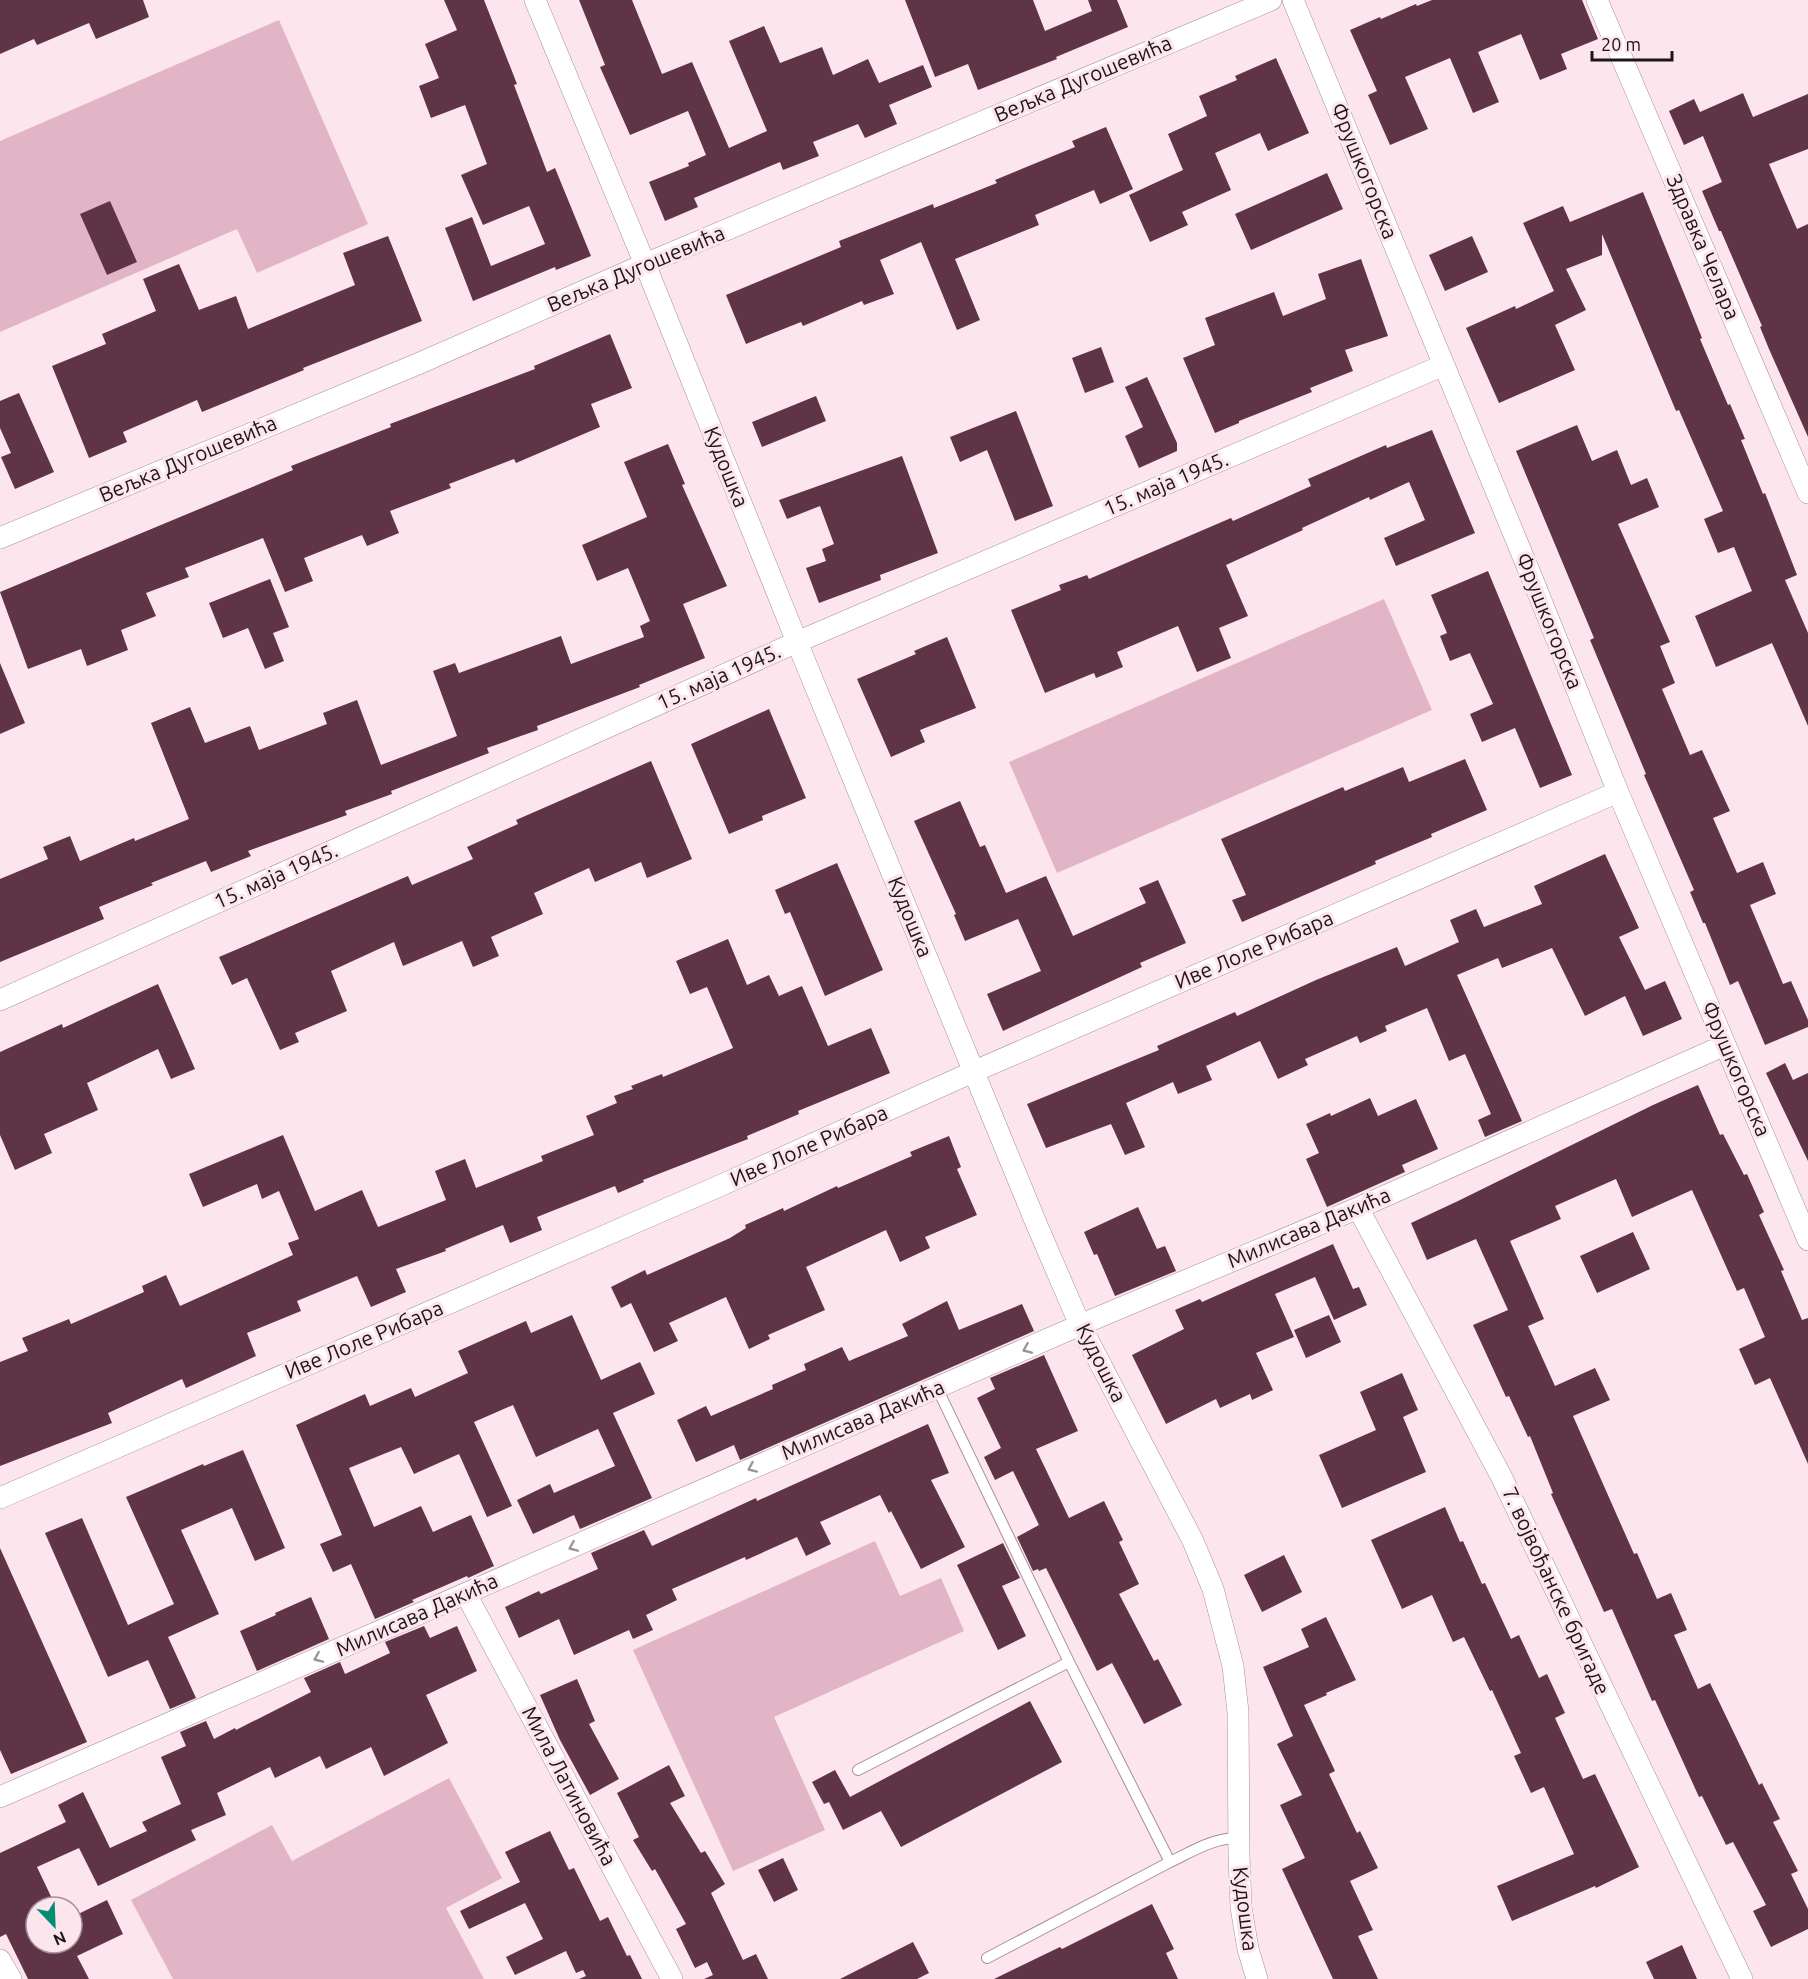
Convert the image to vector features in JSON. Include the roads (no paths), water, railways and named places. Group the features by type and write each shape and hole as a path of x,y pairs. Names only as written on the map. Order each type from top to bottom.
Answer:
{"street":[{"name":"Кудошка","path":"535,0 975,1071 1031,1213 1080,1325 1184,1523 1213,1589 1233,1666 1238,1712 1241,1906 1248,1949 1257,1979"},
{"name":"Вељка Дугошевића","path":"0,538 420,363 645,264 1271,0"},
{"name":"Фрушкогорска","path":"1293,0 1618,792 1808,1240"},
{"name":"Здравка Челара","path":"1597,0 1808,493"},
{"name":"15. маја 1945.","path":"0,1000 797,642 1444,365"},
{"name":"Иве Лоле Рибара","path":"0,1498 1618,792"},
{"name":"Милисава Дакића","path":"0,1797 1080,1325 1358,1208 1725,1045"},
{"name":"7. војвођанске бригаде","path":"1358,1208 1501,1476 1742,1979"},
{"name":"Мила Латиновића","path":"466,1594 672,1979"},
{"path":"0,1960 10,1979"}],"lane":[{"path":"937,1388 1069,1662 1170,1862"},
{"path":"858,1770 1069,1662"},
{"name":"Кудошка","path":"987,1958 1212,1841 1239,1838"}]}
